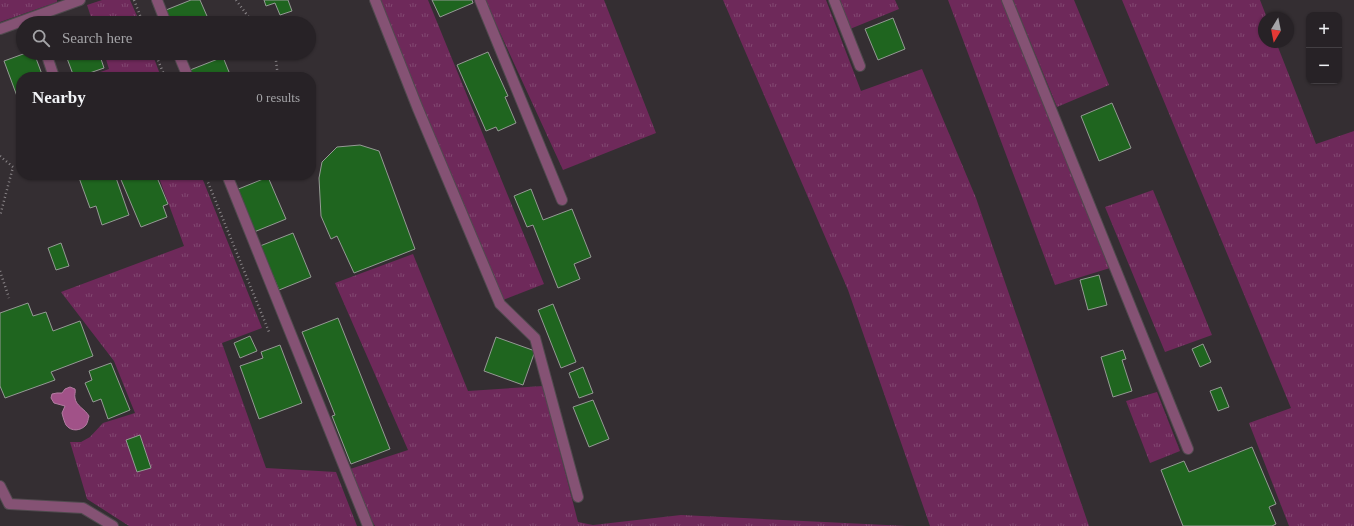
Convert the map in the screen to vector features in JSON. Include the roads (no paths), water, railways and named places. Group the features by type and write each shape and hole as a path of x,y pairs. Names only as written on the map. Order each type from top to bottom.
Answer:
{"street":[{"path":"44,16 80,0"},
{"path":"157,0 163,16"},
{"path":"375,0 418,109 500,304 534,338 578,497"},
{"path":"480,0 562,200"},
{"path":"834,0 860,66"},
{"path":"1007,0 1188,449"},
{"path":"0,29 16,25"},
{"path":"48,60 52,72"},
{"path":"181,60 186,72"},
{"path":"229,180 368,526"},
{"path":"0,486 9,504 83,508 113,526"}]}
